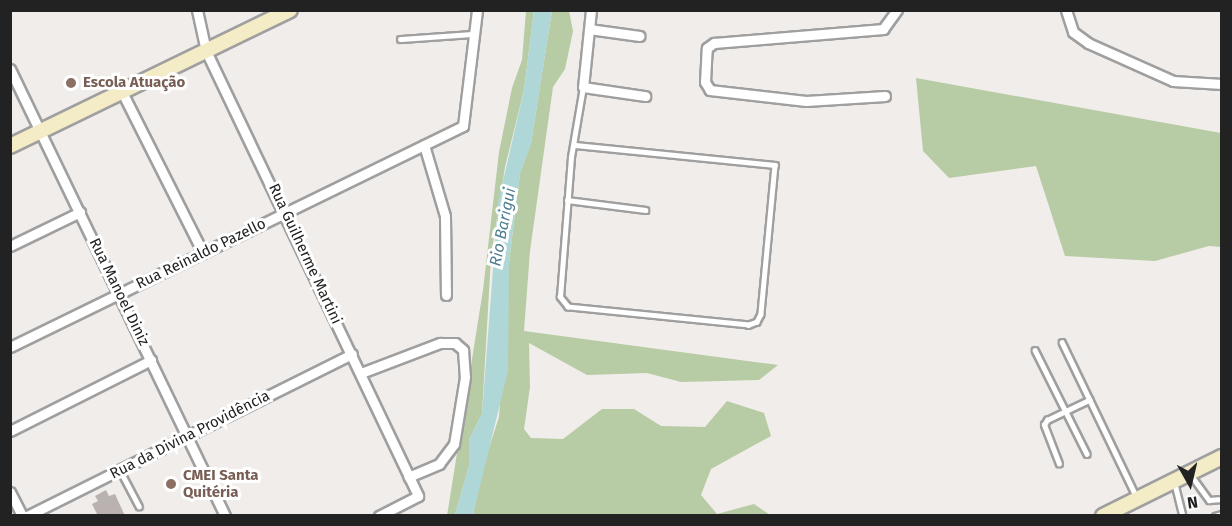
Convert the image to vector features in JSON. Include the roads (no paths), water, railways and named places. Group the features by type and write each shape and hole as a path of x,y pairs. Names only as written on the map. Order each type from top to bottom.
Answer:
{"street":[{"name":"Rua Guilherme Martini","path":"197,10 206,51 418,496 379,516"},
{"path":"10,146 290,10"},
{"path":"476,34 477,10"},
{"path":"591,10 583,87 645,96"},
{"path":"885,96 806,101 710,90 705,82 707,48 714,43 884,29 897,10"},
{"path":"1066,10 1072,32 1088,43 1173,81 1221,84"},
{"path":"589,29 640,36"},
{"name":"Rua Reinaldo Pazello","path":"10,347 463,126 476,34"},
{"name":"Rua Manoel Diniz","path":"10,69 225,516"},
{"path":"122,92 204,253"},
{"path":"424,146 445,216 446,295"},
{"path":"10,246 80,212"},
{"path":"361,373 440,343 455,343 462,350 465,377 454,444 438,464 409,477"},
{"name":"Rua da Divina Providência","path":"27,516 352,354"},
{"path":"10,431 151,360"},
{"path":"1103,516 1221,457"},
{"path":"10,492 22,516"}],"lane":[{"path":"400,39 476,34"},
{"path":"575,145 768,161 775,165 761,314 749,325 568,307 560,297 567,200 583,87"},
{"path":"567,200 645,210"},
{"path":"1062,342 1137,499"},
{"path":"1035,350 1087,454"},
{"path":"1059,464 1044,425 1065,410 1089,400"},
{"path":"120,470 139,506"},
{"path":"1189,473 1209,500 1221,499"},
{"path":"1174,480 1183,516"},
{"path":"1215,516 1221,514"}],"water":[{"name":"Rio Barigui","path":"534,11 552,11 531,144 520,174 509,262 508,371 473,515 455,515 469,466 469,440 482,414 498,203 524,90"}],"place":[{"name":"Escola Atuação","path":"71,83"},
{"name":"CMEI Santa Quitéria","path":"171,484"}]}
